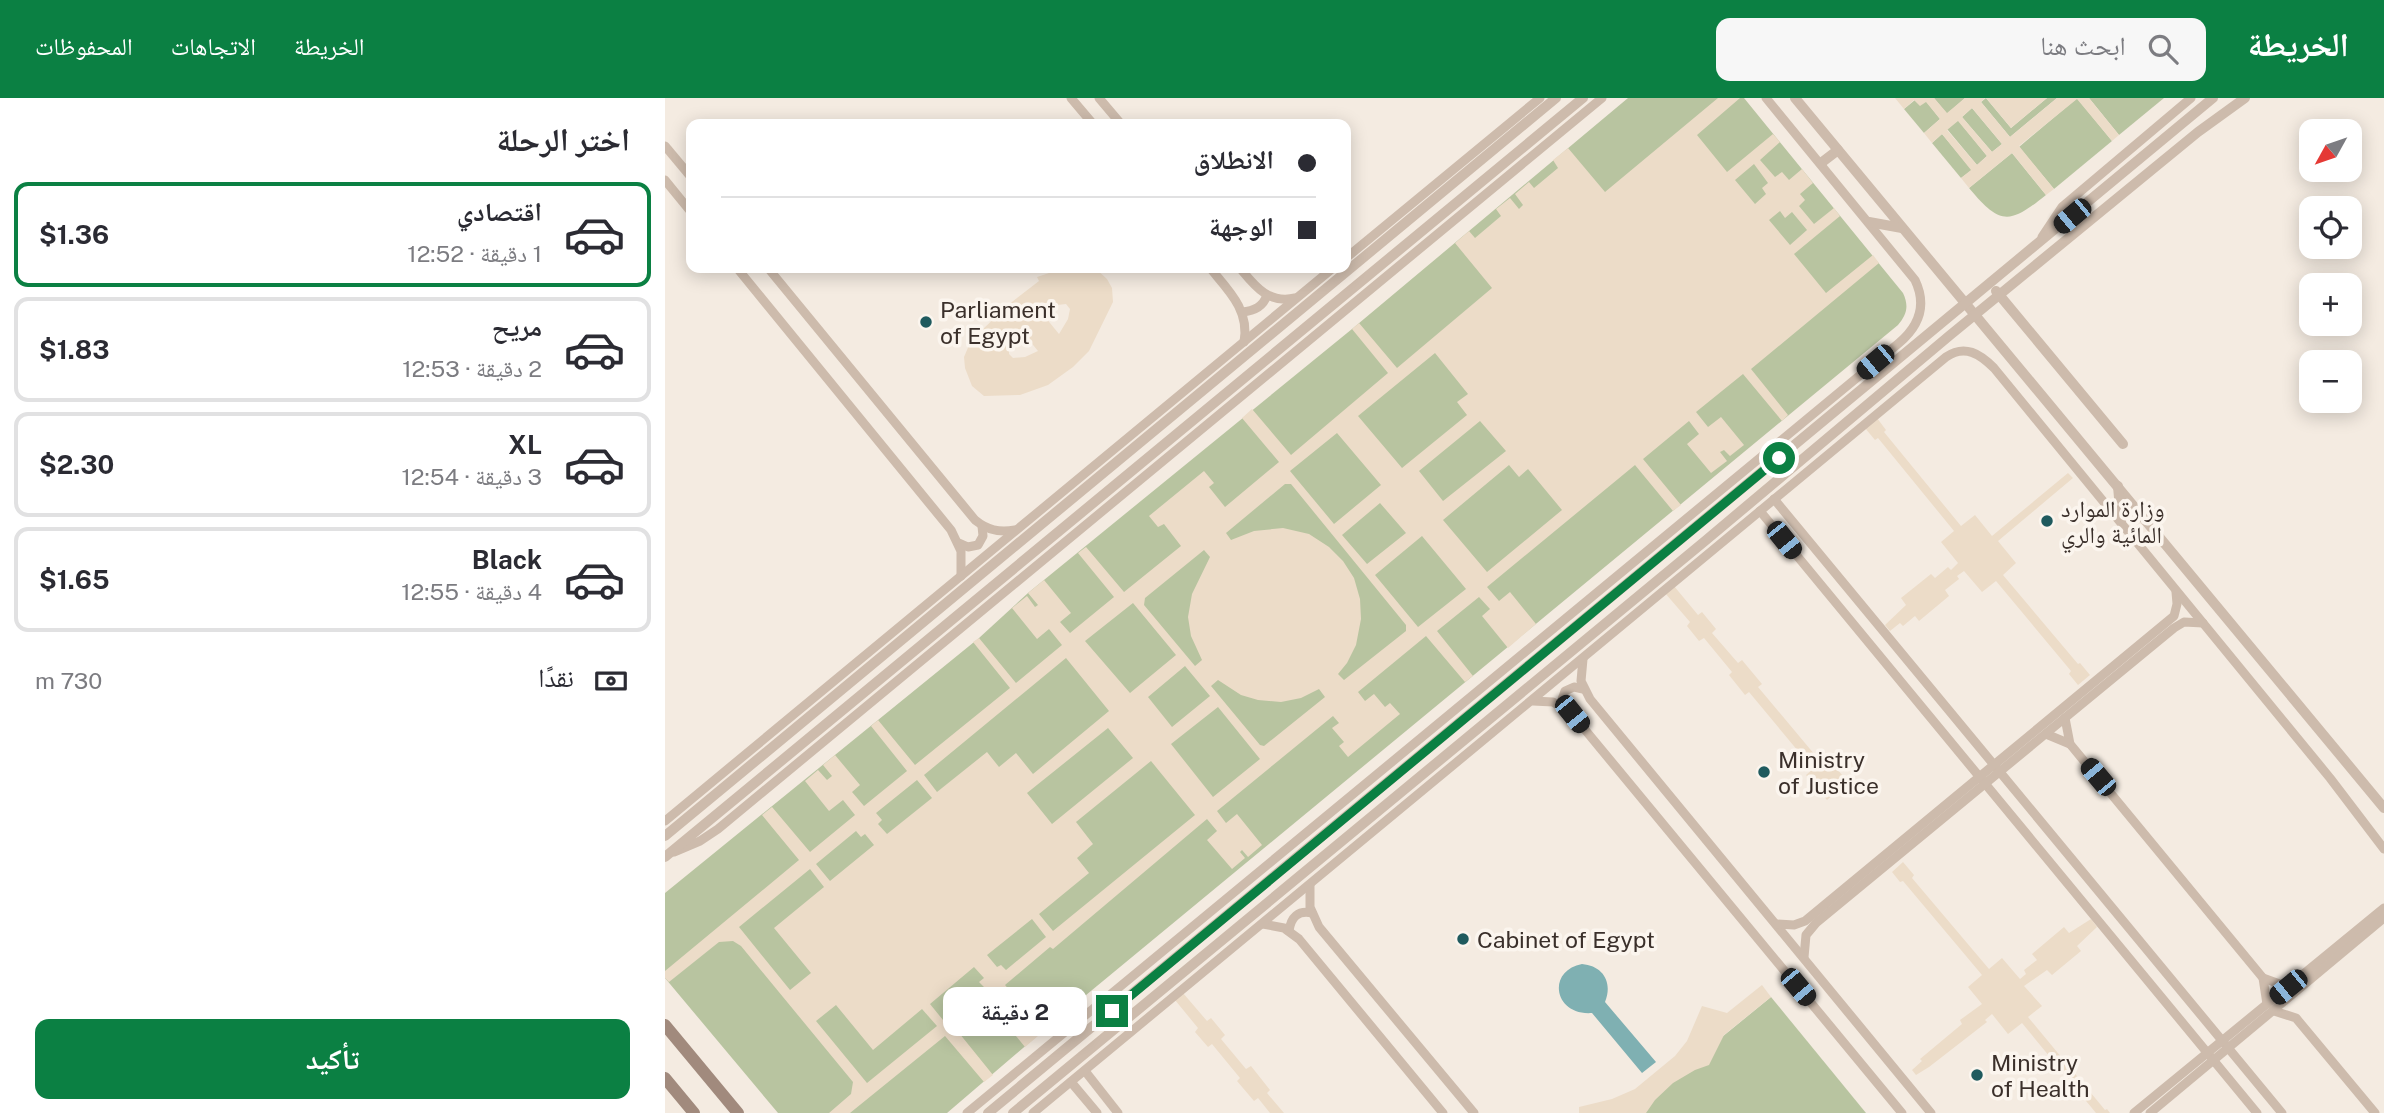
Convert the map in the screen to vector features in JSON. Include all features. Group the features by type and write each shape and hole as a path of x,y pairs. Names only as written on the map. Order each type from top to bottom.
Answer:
{"main road":[{"path":"665,1025 738,1113"},
{"path":"665,1078 694,1113"}],"street":[{"path":"1071,98 1089,119"},
{"path":"1099,98 1117,119"},
{"path":"1351,254 1540,98"},
{"path":"1351,268 1556,98"},
{"path":"667,855 1583,98"},
{"path":"667,855 700,841 718,829 1602,98"},
{"path":"988,1113 1508,682 1879,367 1914,328 1920,315 1921,301 1915,280 1766,98"},
{"path":"1795,98 2384,808"},
{"path":"2036,247 2062,207 2191,98"},
{"path":"967,1113 1879,367 1965,304 2036,247 2213,98"},
{"path":"1013,1113 1999,295 2198,132 2245,98"},
{"path":"665,146 686,171"},
{"path":"1821,163 1838,150"},
{"path":"665,180 686,206"},
{"path":"1870,222 1902,228"},
{"path":"741,273 951,530 959,543 963,559 961,576"},
{"path":"772,273 969,513 982,526 998,531 1019,528"},
{"path":"1214,273 1242,312 1244,342"},
{"path":"1245,273 1267,295 1278,300 1296,298"},
{"path":"665,821 1327,273"},
{"path":"665,836 1345,273"},
{"path":"1990,284 2123,444"},
{"path":"1242,312 1256,309 1267,295"},
{"path":"1033,1113 1952,352 1965,350 1980,355 1994,368 2330,778 2384,849"},
{"path":"1894,383 1902,393"},
{"path":"2118,486 2121,521"},
{"path":"1774,499 2282,1113"},
{"path":"1760,511 2257,1113"},
{"path":"959,543 968,548 978,545 983,536 982,526"},
{"path":"1804,959 1804,943 1810,929 2169,621 2177,604 2176,590"},
{"path":"1996,769 2046,734 2173,628 2184,622 2203,623"},
{"path":"1583,658 1580,673 1583,689 1931,1113"},
{"path":"839,693 841,676"},
{"path":"1508,682 1518,695"},
{"path":"1560,705 1562,695 1569,689 1583,689"},
{"path":"1531,701 1546,700 1560,705 1572,714 1902,1113"},
{"path":"1503,707 1511,717"},
{"path":"2065,718 2070,744"},
{"path":"2046,734 2070,744 2263,978 2291,991"},
{"path":"1776,924 1794,925 1805,921 1983,780"},
{"path":"1310,885 1309,901 1312,913 1324,932 1474,1113"},
{"path":"2291,991 2384,908"},
{"path":"1289,931 1291,921 1296,915 1303,912 1312,913"},
{"path":"2134,1113 2211,1057 2384,918"},
{"path":"1263,924 1279,926 1289,931 1313,954 1443,1113"},
{"path":"1182,973 1190,983"},
{"path":"2263,978 2270,1008"},
{"path":"2291,991 2296,1018"},
{"path":"2270,1008 2296,1018 2375,1113"},
{"path":"2150,1113 2211,1057"},
{"path":"1084,1071 1118,1113"},
{"path":"1071,1082 1097,1113"}],"green space":[{"path":"1628,98 1744,98 1903,293 1906,310 1898,325 1057,1019 947,1113 778,1113 665,978 665,893 979,638 1028,593 1352,329"},
{"path":"1934,98 1965,98 1947,114"},
{"path":"1986,98 2011,128 2047,98 2057,98 2010,137 1981,102"},
{"path":"2077,98 2112,141 2054,189 2019,147"},
{"path":"2089,98 2164,98 2119,135"},
{"path":"1915,100 1926,101 1940,119 1924,133 1904,109"},
{"path":"1972,108 2002,144 1992,152 1962,117"},
{"path":"1958,120 1987,156 1977,165 1947,129"},
{"path":"1942,134 1972,170 1961,178 1932,143"},
{"path":"2012,153 2046,195 2023,212 2005,217 1989,209 1969,188"},
{"path":"1771,997 1866,1113 1629,1113"}],"shaded area":[{"path":"1718,98 1740,98 1697,135 1727,172 1773,134 1780,142 1760,160 1775,177 1782,172 1789,180 1802,169 1813,183 1800,194 1805,200 1799,206 1814,224 1834,208 1840,216 1794,254 1826,293 1873,255 1879,263 1751,369 1788,415 1782,421 1743,374 1696,412 1708,427 1721,417 1744,445 1730,456 1724,450 1720,452 1727,461 1711,473 1687,444 1699,434 1689,421 1643,459 1681,505 1673,511 1635,465 1487,587 1499,601 1510,592 1536,624 1508,648 1482,616 1490,609 1479,597 1437,631 1473,676 1465,682 1426,636 1358,692 1365,701 1374,694 1385,707 1390,703 1400,714 1348,757 1339,746 1344,742 1332,728 1339,723 1333,716 1217,811 1226,823 1237,814 1262,845 1248,857 1242,850 1240,852 1245,858 1232,869 1207,840 1217,831 1207,819 1053,949 1050,947 1005,985 1018,1000 1031,988 1057,1019 1044,1030 1035,1019 1029,1024 1038,1036 1025,1047 998,1014 1009,1005 998,992 955,1028 993,1075 984,1082 945,1036 850,1113 829,1113 851,1094 853,1082 741,946 733,941 719,942 669,982 665,978 665,971 799,860 762,815 772,807 810,852 855,815 843,800 829,811 805,781 818,770 827,780 832,776 823,765 835,755 860,785 852,792 864,806 907,771 871,726 878,720 915,765 1010,688 973,642 979,638 1016,683 1062,645 1049,629 1037,639 1012,608 1027,596 1035,607 1038,605 1028,593 1044,580 1071,613 1060,622 1070,633 1114,597 1078,553 1086,547 1124,592 1181,546 1164,524 1158,527 1149,516 1204,471 1214,483 1209,487 1225,507 1279,462 1242,418 1252,409 1291,455 1388,373 1352,329 1359,323 1397,368 1492,288 1455,243 1469,231 1475,238 1501,216 1496,209 1510,198 1519,209 1523,205 1515,194 1529,182 1534,188 1558,168 1553,160 1568,148 1605,192","holes":["1754,164 1768,183 1762,188 1766,194 1755,204 1735,180","1780,211 1785,218 1792,212 1807,230 1790,245 1769,220","1435,353 1468,394 1457,402 1467,415 1402,468 1358,416","1480,421 1506,451 1443,501 1419,471","1337,433 1381,485 1334,524 1290,471","1509,465 1519,477 1528,469 1562,510 1487,572 1443,520","1285,484 1291,484 1406,625 1406,631 1344,680 1338,674 1356,645 1361,619 1360,599 1354,578 1343,561 1329,547 1309,534 1283,528 1254,531 1231,540 1226,533","1380,503 1406,533 1367,564 1342,535","1422,536 1466,589 1418,627 1375,575","1204,550 1210,557 1192,594 1188,617 1191,636 1202,660 1195,666 1144,605 1145,598","1133,603 1176,655 1130,693 1085,641","1066,658 1109,711 1033,774 1016,753 999,767 987,752 937,792 924,775","1185,666 1210,696 1172,727 1148,697","1218,680 1241,695 1258,700 1281,702 1301,698 1319,689 1325,697 1264,746 1260,745 1211,686","1218,707 1260,759 1213,797 1171,744","1108,728 1133,758 1052,824 1027,793","1151,761 1195,815 1053,931 1039,914 1089,873 1077,858 1093,844 1076,822","917,780 932,798 887,834 878,824 882,820 876,813","856,831 861,837 865,834 874,845 830,881 816,864","810,869 824,887 774,928 811,973 790,990 739,927","1032,919 1046,937 1006,970 1001,965 997,967 987,955","974,967 984,978 979,982 984,987 943,1020 930,1004","836,1005 873,1050 922,1009 937,1026 867,1083 816,1021"]},
{"path":"1895,98 1934,98 1947,113 1965,98 1985,98 1981,102 2010,137 2057,98 2089,98 2119,135 2112,141 2077,99 2019,146 2054,189 2046,195 2012,153 1969,188 1961,178 1971,170 1942,134 1932,143 1924,133 1940,119 1926,102 1920,106 1914,100 1904,109","holes":["1972,108 2002,144 1992,152 1962,117","1958,121 1987,156 1977,165 1947,130"]},
{"path":"1986,98 2047,98 2011,128"},
{"path":"1049,273 1100,273 1112,288 1113,302 1089,351 1073,367 1048,385 1020,395 984,396 972,386 965,368 964,357 976,329 981,331 1039,281 1037,277","holes":["1066,304 1070,309 1068,319 1059,334 1041,312","1020,329 1038,351 1025,357 1013,358 1009,354 1012,338"]},
{"path":"1877,418 1886,430 1884,432 1961,526 1975,515 1992,536 2068,473 2073,478 1998,541 2016,563 2003,575 2090,675 2078,685 2069,674 2071,671 1996,581 1982,592 1964,571 1957,576 1959,579 1945,590 1949,596 1919,621 1915,616 1903,626 1900,623 1890,631 1885,625 1906,605 1901,598 1931,574 1935,578 1948,567 1951,570 1958,563 1941,542 1954,531 1878,438 1875,440 1865,428"},
{"path":"1674,586 1698,615 1702,612 1716,629 1712,633 1738,663 1742,660 1762,684 1758,687 1820,761 1826,756 1848,782 1827,800 1806,775 1813,769 1749,692 1745,695 1729,675 1732,672 1704,638 1699,641 1687,626 1690,622 1665,593"},
{"path":"1903,862 1914,875 1912,878 1989,969 2002,958 2020,979 2026,974 2024,970 2037,960 2032,954 2064,927 2069,933 2091,919 2097,927 2077,946 2081,951 2052,975 2047,970 2024,986 2042,1006 2028,1017 2110,1113 2096,1113 2022,1023 2008,1034 1992,1014 1985,1020 1987,1022 1916,1075 1912,1070 1922,1061 1920,1059 1962,1024 1960,1020 1982,1004 1968,987 1982,975 1903,881 1900,882 1892,872"},
{"path":"1762,985 1771,997 1724,1035 1709,1065 1673,1083 1646,1113 1579,1113 1579,1107 1612,1099 1635,1089 1675,1056 1687,1041 1702,1006 1727,1013"},
{"path":"1183,993 1207,1021 1211,1018 1225,1035 1221,1039 1246,1069 1251,1066 1270,1090 1267,1093 1284,1113 1270,1113 1258,1098 1254,1101 1237,1081 1240,1078 1212,1044 1208,1047 1195,1032 1198,1028 1175,1000"}],"water":[{"path":"1582,964 1601,972 1608,988 1605,1002 1656,1062 1642,1073 1592,1013 1569,1008 1563,1001 1559,983 1563,975"}],"place":[{"name":"Parliament of Egypt","path":"926,322"},
{"name":"وزارة الموارد المائية والري","path":"2047,521"},
{"name":"Ministry of Justice","path":"1764,772"},
{"name":"Cabinet of Egypt","path":"1463,939"},
{"name":"Ministry of Health","path":"1977,1075"}],"route":[{"path":"1112,1011 1779,458"}]}
